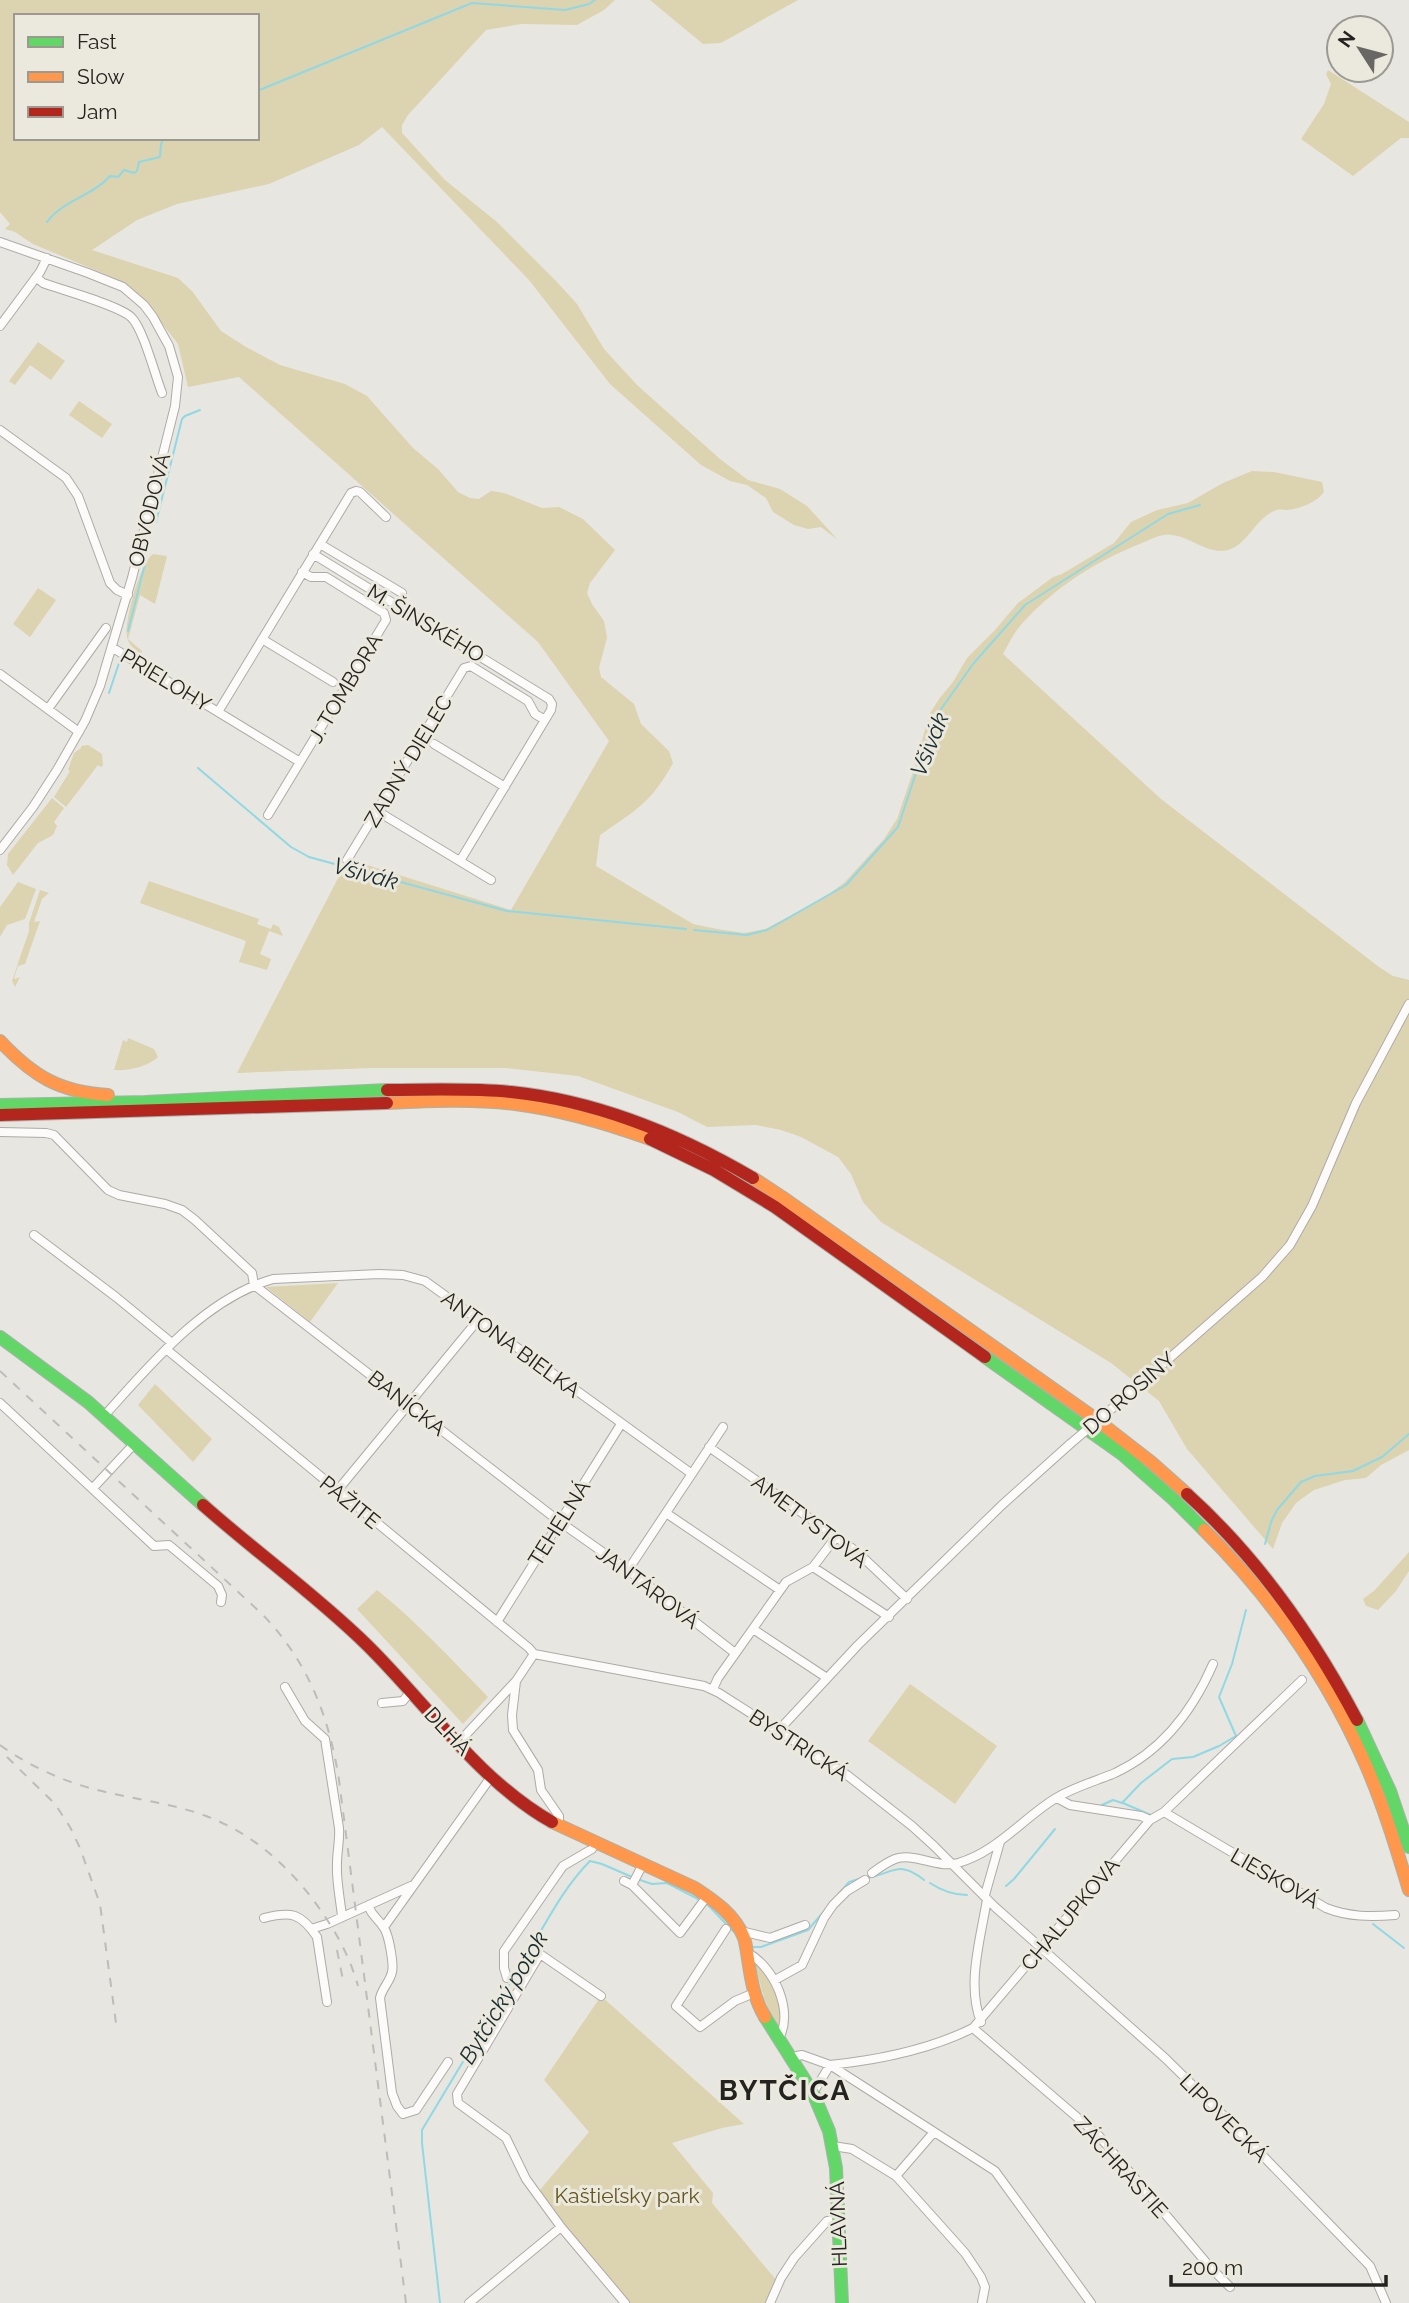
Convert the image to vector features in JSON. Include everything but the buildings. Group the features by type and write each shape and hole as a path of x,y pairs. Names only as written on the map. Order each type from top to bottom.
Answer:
{"main road":[{"path":"0,1041 33,1073 72,1092 202,1098 387,1096 551,1110 622,1128 674,1148 725,1175 775,1207 1113,1447 1168,1493 1214,1537 1252,1580 1297,1641 1326,1687 1362,1757 1385,1813 1409,1890"},
{"path":"0,1115 478,1090 556,1099 617,1114 679,1138 731,1165 782,1197 1094,1418 1152,1463 1201,1507 1241,1550 1288,1608 1331,1671 1384,1778 1409,1847"},
{"path":"0,1105 202,1098"},
{"name":"DLHÁ","path":"0,1337 104,1416 212,1513 342,1620 491,1777 521,1802 559,1826 673,1876 729,1914 741,1931 759,2007 813,2093 833,2146"},
{"name":"HLAVNÁ","path":"833,2146 842,2303"}],"street":[{"name":"OBVODOVÁ","path":"0,243 123,287 144,305 153,317 174,357 178,377 175,406 128,595 97,694 79,732 33,807 0,850"},
{"path":"0,327 47,258"},
{"path":"36,277 43,283 131,317 141,334 162,393"},
{"path":"0,429 72,485 110,583 128,595"},
{"path":"313,554 351,493 360,492 386,517"},
{"name":"M. ŠINSKÉHO","path":"320,544 402,593"},
{"name":"M. ŠINSKÉHO","path":"313,554 549,699 551,710 545,720 535,714 528,701 471,666"},
{"name":"PRIELOHY","path":"113,648 218,712 313,554"},
{"name":"M. ŠINSKÉHO","path":"302,572 312,578 326,577 384,613"},
{"name":"J. TOMBORA","path":"268,815 386,620 384,613"},
{"path":"48,709 106,628"},
{"path":"262,639 333,682"},
{"name":"ZADNÝ DIELEC","path":"347,860 464,667 471,666"},
{"path":"0,674 79,732"},
{"path":"218,712 300,762"},
{"path":"460,861 545,720"},
{"path":"434,744 505,787"},
{"path":"377,811 491,880"},
{"name":"DO ROSINY","path":"778,1731 827,1678 1002,1505 1262,1277 1290,1245 1312,1206 1356,1103 1409,1004"},
{"path":"0,1132 50,1133 60,1139 101,1184 113,1193 174,1207 189,1214 252,1273 254,1285"},
{"name":"PAŽITE","path":"34,1235 116,1297 337,1491 534,1654"},
{"name":"ANTONA BIELKA","path":"104,1416 188,1327 254,1285 273,1279 403,1275 425,1281 692,1474"},
{"name":"BANÍCKA","path":"254,1285 560,1522"},
{"path":"337,1491 478,1320"},
{"path":"0,1403 155,1546 169,1545 218,1586 222,1595 221,1602"},
{"name":"TEHELNÁ","path":"497,1622 621,1424"},
{"path":"628,1570 723,1427"},
{"path":"93,1488 135,1443"},
{"name":"AMETYSTOVÁ","path":"709,1447 856,1551 907,1599"},
{"path":"666,1513 780,1590"},
{"name":"JANTÁROVÁ","path":"560,1522 628,1570 735,1653"},
{"path":"713,1689 735,1653 786,1582 813,1567 836,1537"},
{"path":"813,1567 889,1617"},
{"path":"753,1629 827,1678"},
{"path":"459,1742 516,1681 534,1654"},
{"name":"BYSTRICKÁ","path":"534,1654 713,1689 847,1776 886,1805 1042,1949"},
{"path":"872,1872 895,1859 905,1857 954,1865 966,1861 1000,1842 1056,1798 1118,1772 1167,1737 1183,1717 1213,1664"},
{"name":"CHALUPKOVA","path":"830,2066 934,2044 981,2022 1150,1820 1164,1812 1302,1680"},
{"path":"516,1681 513,1730 538,1770 541,1790 559,1816 559,1826"},
{"path":"285,1687 305,1721 325,1739 340,1835 337,1861 342,1916"},
{"path":"382,1703 402,1701 411,1691"},
{"path":"384,1927 491,1777"},
{"path":"1056,1798 1070,1805 1141,1816 1150,1820"},
{"name":"LIESKOVÁ","path":"1164,1812 1326,1908 1359,1916 1395,1915"},
{"path":"981,2022 975,2008 974,1987 986,1897 1000,1842"},
{"path":"507,1978 504,1951 563,1867 592,1849 595,1843"},
{"path":"643,1864 632,1881 680,1933 705,1900"},
{"path":"775,1980 802,1965 833,1905 847,1891 865,1880"},
{"path":"311,1928 327,1924 415,1884"},
{"path":"368,1906 373,1917 384,1927 393,1966 380,1998 392,2093 403,2114 416,2110 447,2062"},
{"path":"264,1918 282,1914 303,1919 311,1928 317,1937 327,2003"},
{"path":"741,1931 770,1938 806,1926"},
{"path":"726,1930 676,2006 701,2027 735,2001 754,1993"},
{"name":"LIPOVECKÁ","path":"1042,1949 1185,2077 1370,2266 1386,2303"},
{"path":"748,1953 766,1968 775,1980 783,2011 784,2029 779,2038"},
{"path":"601,1996 540,1954 457,2094 458,2103 506,2138 526,2179 561,2227 625,2303"},
{"name":"ZÁCHRASTIE","path":"973,2028 1099,2136 1230,2287"},
{"path":"792,2057 802,2055 830,2066 995,2171 1091,2303"},
{"path":"813,2093 830,2066"},
{"path":"896,2176 934,2132"},
{"path":"833,2146 852,2149 896,2176 965,2253 985,2287 982,2303"},
{"path":"771,2303 781,2278 794,2258 827,2221 838,2220"},
{"path":"469,2303 561,2227"},
{"path":"478,2295 484,2303"}],"green space":[{"path":"0,0 615,0 604,10 577,25 521,24 486,30 408,115 402,125 402,133 445,180 497,222 556,281 577,304 604,349 637,385 720,459 748,480 780,489 807,506 838,540 821,527 808,529 794,525 773,512 766,498 747,485 730,481 701,465 610,384 529,280 382,127 359,145 269,184 177,204 137,220 92,250 178,278 192,291 221,331 246,347 280,365 345,384 367,396 413,448 438,469 458,492 479,499 491,491 504,493 542,508 559,507 583,519 615,550 590,583 587,593 604,621 607,638 599,668 601,677 634,704 641,724 669,751 673,763 650,797 600,835 596,866 693,924 717,929 744,933 765,929 821,900 845,882 884,839 897,819 929,715 939,699 967,658 1018,603 1053,577 1114,543 1131,522 1157,510 1188,503 1223,483 1252,471 1274,472 1322,482 1324,492 1317,499 1297,508 1270,513 1242,542 1228,550 1213,550 1179,536 1163,535 1105,560 1045,601 1017,629 1003,654 1161,799 1379,967 1393,976 1409,980 1409,1450 1381,1465 1366,1478 1345,1480 1314,1490 1296,1503 1282,1523 1273,1549 1187,1449 1159,1401 1111,1363 881,1222 863,1202 851,1174 838,1157 801,1137 756,1125 707,1127 678,1112 578,1076 505,1068 372,1068 237,1073 348,859 511,910 609,741 538,642 239,377 188,387 178,344 140,295 119,280 33,244 5,229 10,224 0,212"},
{"path":"650,0 798,0 721,43 703,44"},
{"path":"1331,84 1350,84 1409,122 1409,138 1401,138 1353,176 1301,139 1324,104"},
{"path":"38,342 65,361 51,380 30,365 15,385 9,381"},
{"path":"79,401 112,424 102,438 69,415"},
{"path":"153,554 167,556 155,604 140,595 128,639 142,651 141,654 128,640 127,630 128,620 138,581"},
{"path":"38,588 56,600 30,637 13,624"},
{"path":"88,745 102,754 103,765 98,765 66,807 54,797 70,771 68,770 74,753 81,746"},
{"path":"52,798 64,808 54,822 57,826 53,835 38,843 13,875 7,865 8,854"},
{"path":"149,881 259,919 257,924 271,929 273,924 279,927 283,936 269,931 260,954 271,959 267,970 239,962 246,941 140,903"},
{"path":"18,882 36,889 25,919 7,925 0,937 0,907"},
{"path":"40,890 49,893 42,899 34,922 40,921 25,964 18,966 14,978 20,977 15,987 12,981"},
{"path":"128,1038 154,1049 158,1057 137,1068 114,1070 123,1040 127,1042"},
{"path":"338,1283 310,1322 266,1287"},
{"path":"155,1384 212,1439 193,1462 138,1405"},
{"path":"1409,1552 1409,1571 1396,1591 1378,1610 1366,1606 1363,1599 1374,1591"},
{"path":"377,1590 420,1628 488,1697 463,1724 357,1609"},
{"path":"910,1684 997,1746 955,1804 868,1741"},
{"path":"755,1961 772,1977 781,2010 779,2028 764,1996"},
{"name":"Kaštieľsky park","path":"601,1996 744,2124 672,2143 713,2193 712,2203 777,2281 766,2303 629,2303 539,2191 589,2132 544,2080"}],"waterway":[{"path":"259,90 472,3 565,10 595,0"},
{"path":"47,222 61,209 96,188 110,176 118,177 124,170 134,173 139,162 160,157 163,140"},
{"path":"156,522 182,419 200,410"},
{"name":"Všivák","path":"694,930 747,935 767,930 846,885 898,827 934,719 973,664 1025,605 1168,514 1200,505"},
{"path":"128,631 145,564"},
{"path":"109,693 119,663"},
{"name":"Všivák","path":"198,768 291,847 309,857 507,911 686,929"},
{"name":"Bytčický potok","path":"1265,1544 1277,1510 1301,1482 1315,1476 1353,1471 1382,1457 1409,1434"},
{"name":"Bytčický potok","path":"1102,1805 1113,1800 1122,1803 1141,1783 1172,1759 1193,1757 1236,1736 1219,1697 1232,1664 1246,1610"},
{"path":"1123,1803 1153,1816"},
{"name":"Bytčický potok","path":"1006,1886 1055,1829"},
{"name":"Bytčický potok","path":"440,2303 422,2130 554,1909 580,1872 590,1861 632,1877"},
{"name":"Bytčický potok","path":"867,1878 902,1869 924,1880"},
{"name":"Bytčický potok","path":"754,1947 761,1947 808,1930 849,1882 862,1878"},
{"name":"Bytčický potok","path":"637,1879 652,1884 667,1883 700,1900"},
{"name":"Bytčický potok","path":"930,1883 948,1892 967,1895"},
{"name":"Bytčický potok","path":"705,1902 733,1931"},
{"path":"1373,1924 1404,1948"}],"railway":[{"path":"0,1371 263,1615 292,1652 314,1691 329,1734 339,1780 406,2303"},
{"path":"0,1745 52,1775 105,1792 206,1816 251,1839 289,1871 319,1907 344,1950 358,1986"},
{"path":"7,1757 55,1804 80,1848 100,1904 116,2023"},
{"path":"337,1950 343,1980"}],"traffic: fast":[{"path":"0,1105 145,1102 387,1090"},
{"path":"0,1337 88,1402 203,1505"},
{"path":"985,1357 1122,1454 1204,1530"},
{"path":"1357,1720 1390,1791 1409,1847"},
{"path":"765,2017 813,2093 829,2131 836,2168 842,2303"}],"traffic: slow":[{"path":"0,1041 24,1064 48,1080 75,1090 108,1095"},
{"path":"387,1103 467,1101 515,1104 584,1118 650,1139"},
{"path":"753,1178 1093,1417 1187,1494"},
{"path":"1204,1530 1274,1610 1333,1700 1372,1778 1409,1890"},
{"path":"552,1822 695,1888 724,1909 744,1938 754,1989 765,2017"}],"traffic: jam":[{"path":"387,1090 511,1092 575,1103 666,1134 753,1178"},
{"path":"0,1115 387,1103"},
{"path":"650,1139 714,1170 775,1207 985,1357"},
{"path":"1187,1494 1237,1544 1282,1600 1322,1659 1357,1720"},
{"path":"203,1505 347,1626 477,1763 526,1805 552,1822"}],"district":[{"name":"BYTČICA","path":"785,2090"}]}
